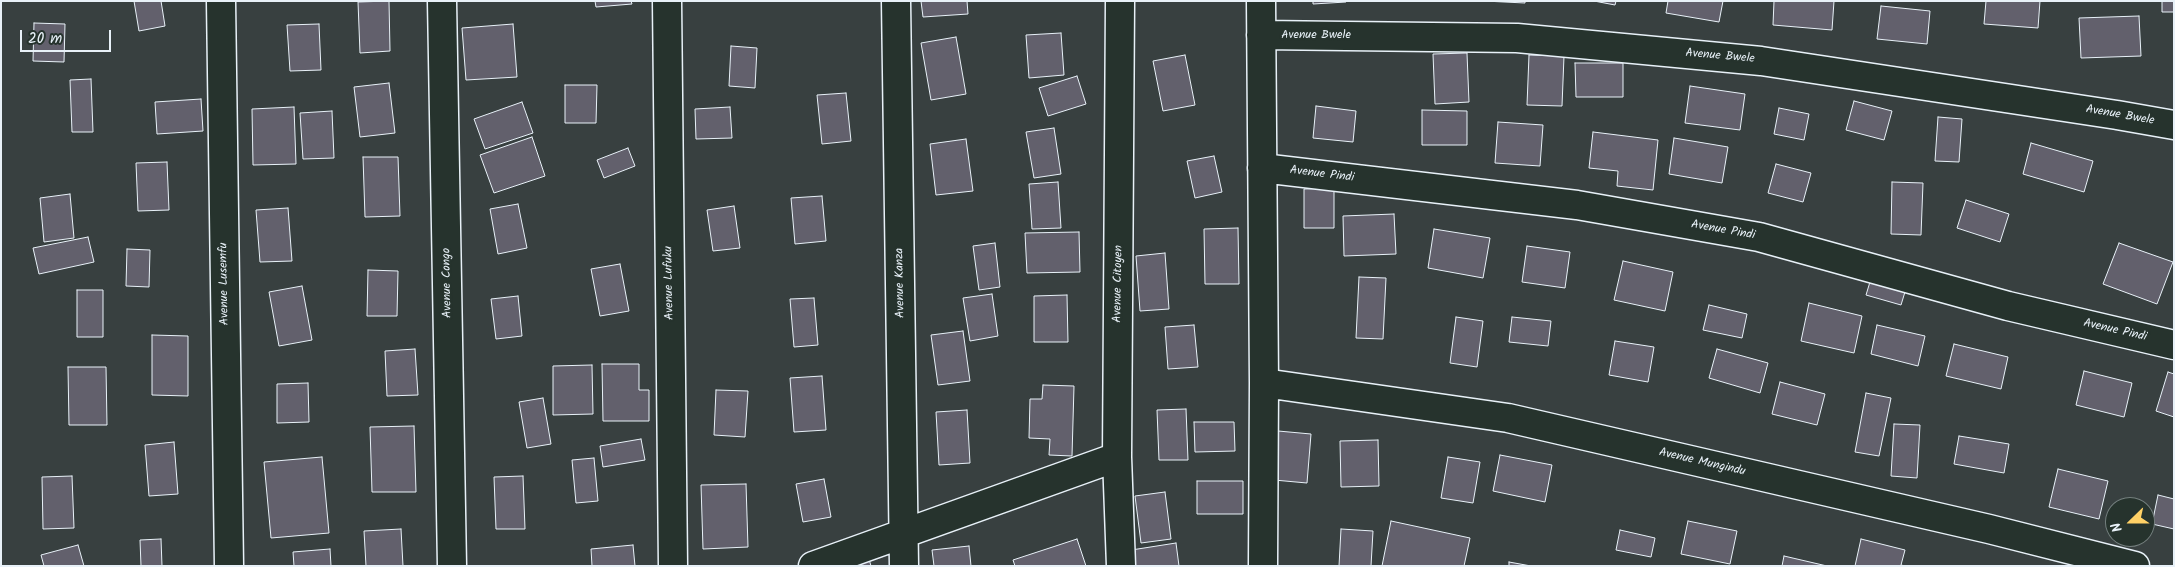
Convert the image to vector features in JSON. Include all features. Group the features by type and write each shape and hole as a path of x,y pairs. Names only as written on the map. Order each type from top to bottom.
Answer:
{"street":[{"name":"Avenue Lusemfu","path":"221,1 229,566"},
{"name":"Avenue Congo","path":"442,1 452,566"},
{"name":"Avenue Lufuku","path":"668,1 672,566"},
{"name":"Avenue Kanza","path":"896,1 904,566"},
{"name":"Avenue Citoyen","path":"1120,1 1117,458 1121,566"},
{"path":"1261,1 1264,382 1263,566"},
{"name":"Avenue Bwele","path":"1261,35 1517,38 1751,60 2174,125"},
{"name":"Avenue Pindi","path":"1262,168 1577,205 1759,237 2008,306 2174,345"},
{"name":"Avenue Mungindu","path":"1264,382 1508,418 1989,529 2135,566"},
{"path":"813,566 1117,458"}],"building":[{"path":"134,1 161,1 165,26 139,31"},
{"path":"389,1 390,51 360,53 358,2"},
{"path":"595,1 631,1 632,4 596,7"},
{"path":"921,1 967,1 968,14 923,17"},
{"path":"1313,1 1346,1 1346,2 1313,4"},
{"path":"1484,1 1525,1 1525,3"},
{"path":"1594,1 1616,1 1615,5"},
{"path":"1668,1 1723,1 1719,22 1666,13"},
{"path":"1774,1 1834,1 1832,30 1773,25"},
{"path":"1986,1 2040,1 2038,28 1984,24"},
{"path":"2162,1 2174,1 2174,12 2162,12"},
{"path":"1881,6 1930,11 1927,44 1877,39"},
{"path":"2139,16 2141,56 2081,58 2079,18"},
{"path":"34,23 65,24 64,62 33,61"},
{"path":"319,24 321,70 290,71 287,25"},
{"path":"513,24 517,77 466,80 462,28"},
{"path":"1061,33 1064,75 1029,78 1026,35"},
{"path":"956,37 966,94 931,100 921,43"},
{"path":"731,46 757,48 755,88 729,86"},
{"path":"1467,53 1469,102 1435,104 1433,54"},
{"path":"1185,55 1195,105 1163,111 1153,61"},
{"path":"1529,55 1564,56 1562,106 1527,105"},
{"path":"1575,63 1623,63 1623,97 1576,97"},
{"path":"1077,76 1086,104 1048,116 1039,88"},
{"path":"91,79 93,132 72,132 70,80"},
{"path":"389,83 395,133 360,137 354,87"},
{"path":"565,85 597,85 596,123 565,123"},
{"path":"1690,86 1745,94 1740,130 1685,123"},
{"path":"846,93 851,141 822,144 817,95"},
{"path":"201,99 203,131 157,134 155,102"},
{"path":"1854,101 1892,111 1884,140 1846,130"},
{"path":"522,102 533,133 485,149 474,119"},
{"path":"1316,106 1356,111 1353,142 1313,138"},
{"path":"294,107 296,164 253,165 252,109"},
{"path":"730,107 732,138 696,139 695,109"},
{"path":"1779,108 1809,114 1804,140 1774,134"},
{"path":"1422,110 1467,111 1467,145 1422,145"},
{"path":"332,111 334,158 303,159 300,113"},
{"path":"1938,117 1962,119 1959,162 1935,161"},
{"path":"1498,122 1543,125 1540,166 1495,163"},
{"path":"1054,128 1061,174 1034,178 1026,132"},
{"path":"1593,132 1658,140 1653,190 1617,186 1618,171 1589,168"},
{"path":"532,137 545,176 494,193 480,155"},
{"path":"1674,138 1728,147 1722,183 1669,174"},
{"path":"966,139 973,191 936,195 930,144"},
{"path":"2031,143 2093,161 2084,192 2023,174"},
{"path":"628,148 635,166 604,178 597,160"},
{"path":"1214,156 1222,192 1195,198 1187,161"},
{"path":"363,157 398,157 400,216 365,217"},
{"path":"167,162 169,210 138,211 136,163"},
{"path":"1776,164 1811,173 1803,202 1768,193"},
{"path":"1058,182 1061,228 1032,229 1029,184"},
{"path":"1892,182 1923,183 1921,235 1891,234"},
{"path":"1334,188 1334,228 1304,228 1304,189"},
{"path":"70,194 74,238 44,242 40,198"},
{"path":"822,196 826,241 795,244 791,198"},
{"path":"1966,200 2009,214 2000,242 1957,228"},
{"path":"518,204 527,248 498,254 490,209"},
{"path":"734,206 740,248 713,251 707,210"},
{"path":"288,208 292,261 260,262 256,210"},
{"path":"1394,214 1396,254 1344,256 1343,216"},
{"path":"1238,228 1239,284 1205,284 1204,229"},
{"path":"1434,229 1490,238 1483,278 1428,268"},
{"path":"1079,232 1080,272 1027,273 1025,233"},
{"path":"88,237 94,262 39,274 33,248"},
{"path":"995,243 1000,287 979,290 973,246"},
{"path":"2119,243 2173,262 2157,304 2103,284"},
{"path":"1527,246 1570,252 1565,288 1522,282"},
{"path":"127,249 150,250 149,287 126,286"},
{"path":"1165,253 1169,309 1140,311 1136,256"},
{"path":"1623,261 1673,272 1665,311 1614,300"},
{"path":"620,264 629,311 600,316 591,269"},
{"path":"368,270 398,271 397,316 367,316"},
{"path":"1873,272 1908,282 1901,305 1866,295"},
{"path":"1359,277 1386,278 1383,339 1356,338"},
{"path":"302,286 312,340 279,346 269,292"},
{"path":"77,290 103,290 103,337 77,337"},
{"path":"992,294 998,336 970,341 963,298"},
{"path":"1067,295 1068,342 1034,342 1034,296"},
{"path":"518,296 522,336 496,339 491,299"},
{"path":"814,298 818,345 794,347 790,299"},
{"path":"1809,303 1862,316 1854,353 1801,341"},
{"path":"1709,305 1747,314 1742,338 1703,330"},
{"path":"1456,317 1483,321 1477,367 1450,363"},
{"path":"1512,317 1551,321 1548,346 1509,342"},
{"path":"1194,325 1198,367 1168,369 1165,327"},
{"path":"1877,325 1925,336 1918,366 1871,354"},
{"path":"963,331 970,381 938,385 931,335"},
{"path":"152,335 188,336 188,396 152,395"},
{"path":"1615,341 1654,347 1648,382 1609,375"},
{"path":"1954,344 2008,357 2001,389 1946,376"},
{"path":"415,349 418,395 387,396 385,351"},
{"path":"1717,349 1768,363 1760,393 1709,378"},
{"path":"602,364 639,364 639,390 649,390 649,421 603,421"},
{"path":"592,365 593,414 553,415 553,366"},
{"path":"68,367 106,367 107,425 69,425"},
{"path":"2084,371 2132,383 2124,417 2076,405"},
{"path":"2168,372 2174,374 2174,417 2156,411"},
{"path":"822,376 826,430 794,432 790,378"},
{"path":"1780,382 1825,394 1817,425 1772,414"},
{"path":"308,383 309,422 277,423 277,384"},
{"path":"1043,385 1074,386 1072,456 1049,455 1050,439 1029,438 1030,399 1042,399"},
{"path":"716,390 748,391 745,437 714,435"},
{"path":"1866,393 1891,398 1879,456 1855,452"},
{"path":"543,398 551,444 527,448 519,402"},
{"path":"1186,409 1188,460 1159,460 1157,410"},
{"path":"967,410 970,463 939,465 936,412"},
{"path":"1194,422 1234,422 1235,451 1195,452"},
{"path":"1894,424 1920,425 1917,478 1891,476"},
{"path":"414,426 416,492 372,492 370,427"},
{"path":"1278,431 1311,434 1307,483 1274,480"},
{"path":"1959,436 2009,444 2004,473 1954,464"},
{"path":"641,439 645,460 603,467 600,446"},
{"path":"1378,440 1379,486 1341,487 1340,441"},
{"path":"174,442 178,494 149,496 145,445"},
{"path":"1500,455 1552,465 1545,502 1493,491"},
{"path":"322,457 329,533 271,538 264,462"},
{"path":"1448,457 1480,462 1473,503 1441,498"},
{"path":"594,458 598,501 576,503 572,460"},
{"path":"2058,469 2108,481 2099,519 2049,507"},
{"path":"72,476 74,528 43,529 42,477"},
{"path":"523,476 525,529 496,529 494,477"},
{"path":"824,479 831,517 803,522 796,484"},
{"path":"1197,481 1243,481 1243,514 1197,514"},
{"path":"746,484 748,547 703,549 701,485"},
{"path":"1165,492 1171,539 1141,543 1135,496"},
{"path":"2158,495 2174,499 2174,529 2155,525 2155,510"},
{"path":"1391,521 1470,538 1464,566 1382,566"},
{"path":"1688,521 1737,531 1730,564 1681,554"},
{"path":"401,529 403,566 366,566 364,531"},
{"path":"1341,529 1373,531 1371,566 1339,566"},
{"path":"1620,530 1655,538 1651,557 1616,550"},
{"path":"161,539 162,566 141,566 140,540"},
{"path":"1077,539 1086,566 1015,566 1013,560"},
{"path":"1861,539 1905,550 1901,565 1905,566 1855,566"},
{"path":"1176,543 1179,566 1127,566 1125,551"},
{"path":"78,545 84,566 44,566 41,555"},
{"path":"633,545 635,566 592,566 591,549"},
{"path":"969,546 971,566 934,566 932,550"},
{"path":"330,549 331,566 294,566 293,552"},
{"path":"1784,556 1827,566 1782,566"},
{"path":"869,559 871,566 849,566"},
{"path":"1509,562 1531,566 1509,566"}]}
